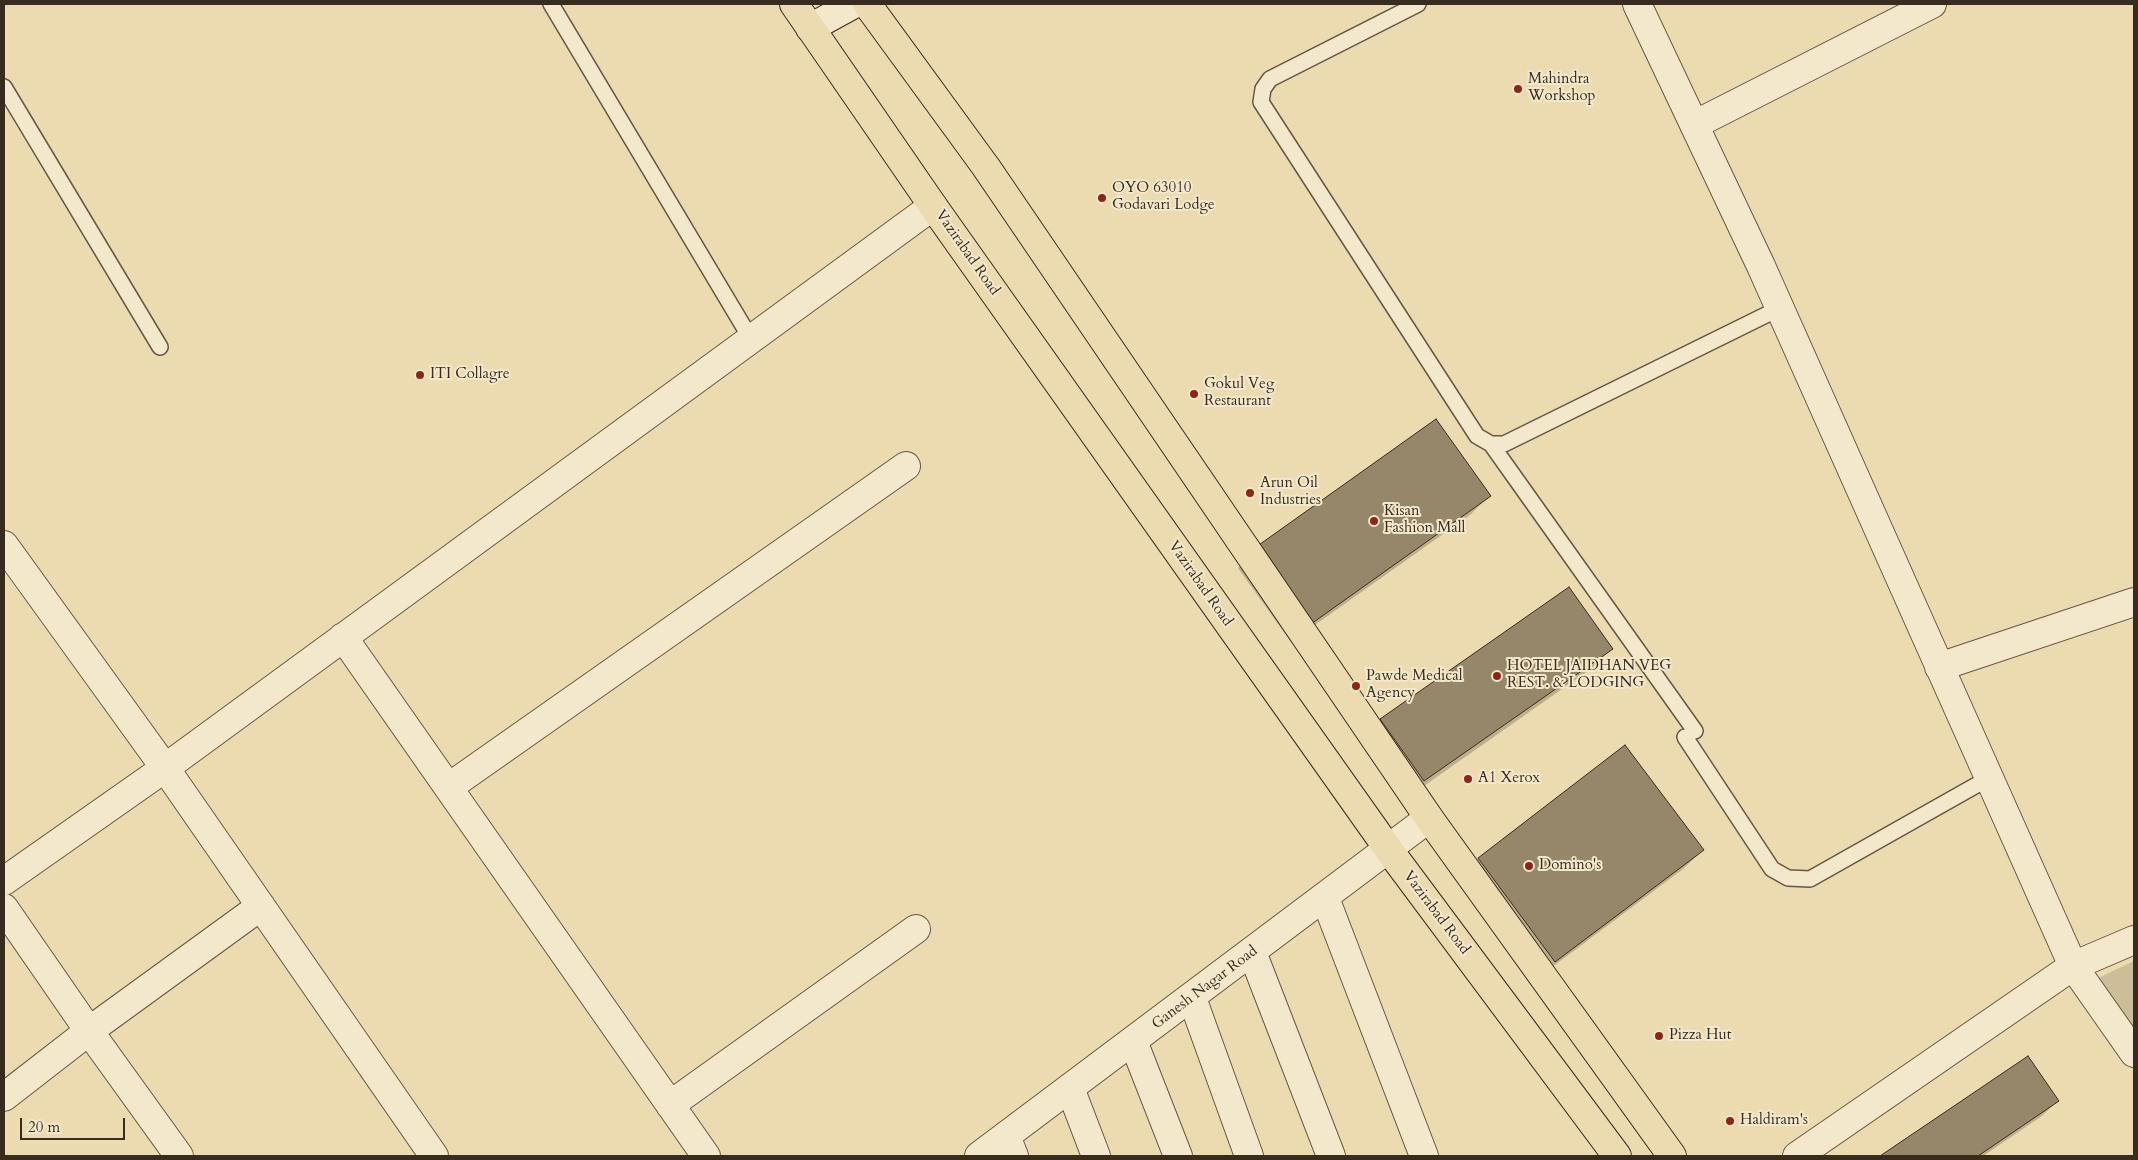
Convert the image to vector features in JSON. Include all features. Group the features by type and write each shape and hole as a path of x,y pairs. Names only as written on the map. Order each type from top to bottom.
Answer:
{"main road":[{"name":"Vazirabad Road","path":"794,4 933,206 1389,850 1617,1156"},
{"path":"867,4 986,167 1429,818 1672,1156"}],"street":[{"path":"810,28 854,4"},
{"path":"1636,4 1780,308 2073,966 2134,1053"},
{"path":"1694,125 1932,4"},
{"path":"4,881 165,768 933,206"},
{"path":"449,786 906,466"},
{"path":"4,545 165,768 434,1156"},
{"path":"1939,667 2134,602"},
{"path":"343,637 706,1156"},
{"name":"Ganesh Nagar Road","path":"979,1156 1010,1146 1070,1088 1389,850 1429,818"},
{"path":"1325,898 1424,1156"},
{"path":"4,1097 89,1031 261,906"},
{"path":"4,908 179,1156"},
{"path":"670,1105 916,929"},
{"path":"1797,1156 2073,966 2134,940"},
{"path":"1252,952 1331,1156"},
{"path":"1192,998 1249,1156"},
{"path":"1133,1041 1178,1156"},
{"path":"1070,1088 1096,1156"}],"lane":[{"path":"551,4 751,339"},
{"path":"1418,4 1270,79 1262,89 1260,102 1477,436 1491,444 1690,734 1772,869 1788,878 1810,879 1989,778"},
{"path":"4,87 160,347"},
{"path":"1491,444 1504,444 1780,308"}],"shaded area":[{"path":"2134,961 2134,1033 2096,979"}],"building":[{"name":"Kisan Fashion Mall","path":"1436,419 1491,496 1311,624 1256,547"},
{"path":"1569,587 1613,649 1424,781 1380,719"},
{"path":"1625,745 1704,850 1555,962 1478,858"},
{"path":"2028,1056 2059,1101 1978,1156 1880,1156"}],"place":[{"name":"Mahindra Workshop","path":"1518,89"},
{"name":"OYO 63010 Godavari Lodge","path":"1102,198"},
{"name":"ITI Collagre","path":"420,375"},
{"name":"Gokul Veg Restaurant","path":"1194,394"},
{"name":"Arun Oil Industries","path":"1250,493"},
{"name":"Kisan Fashion Mall","path":"1374,521"},
{"name":"HOTEL JAIDHAN VEG REST. & LODGING","path":"1497,676"},
{"name":"Pawde Medical Agency","path":"1356,686"},
{"name":"A1 Xerox","path":"1468,779"},
{"name":"Domino's","path":"1529,866"},
{"name":"Pizza Hut","path":"1659,1036"},
{"name":"Haldiram's","path":"1730,1121"}]}
